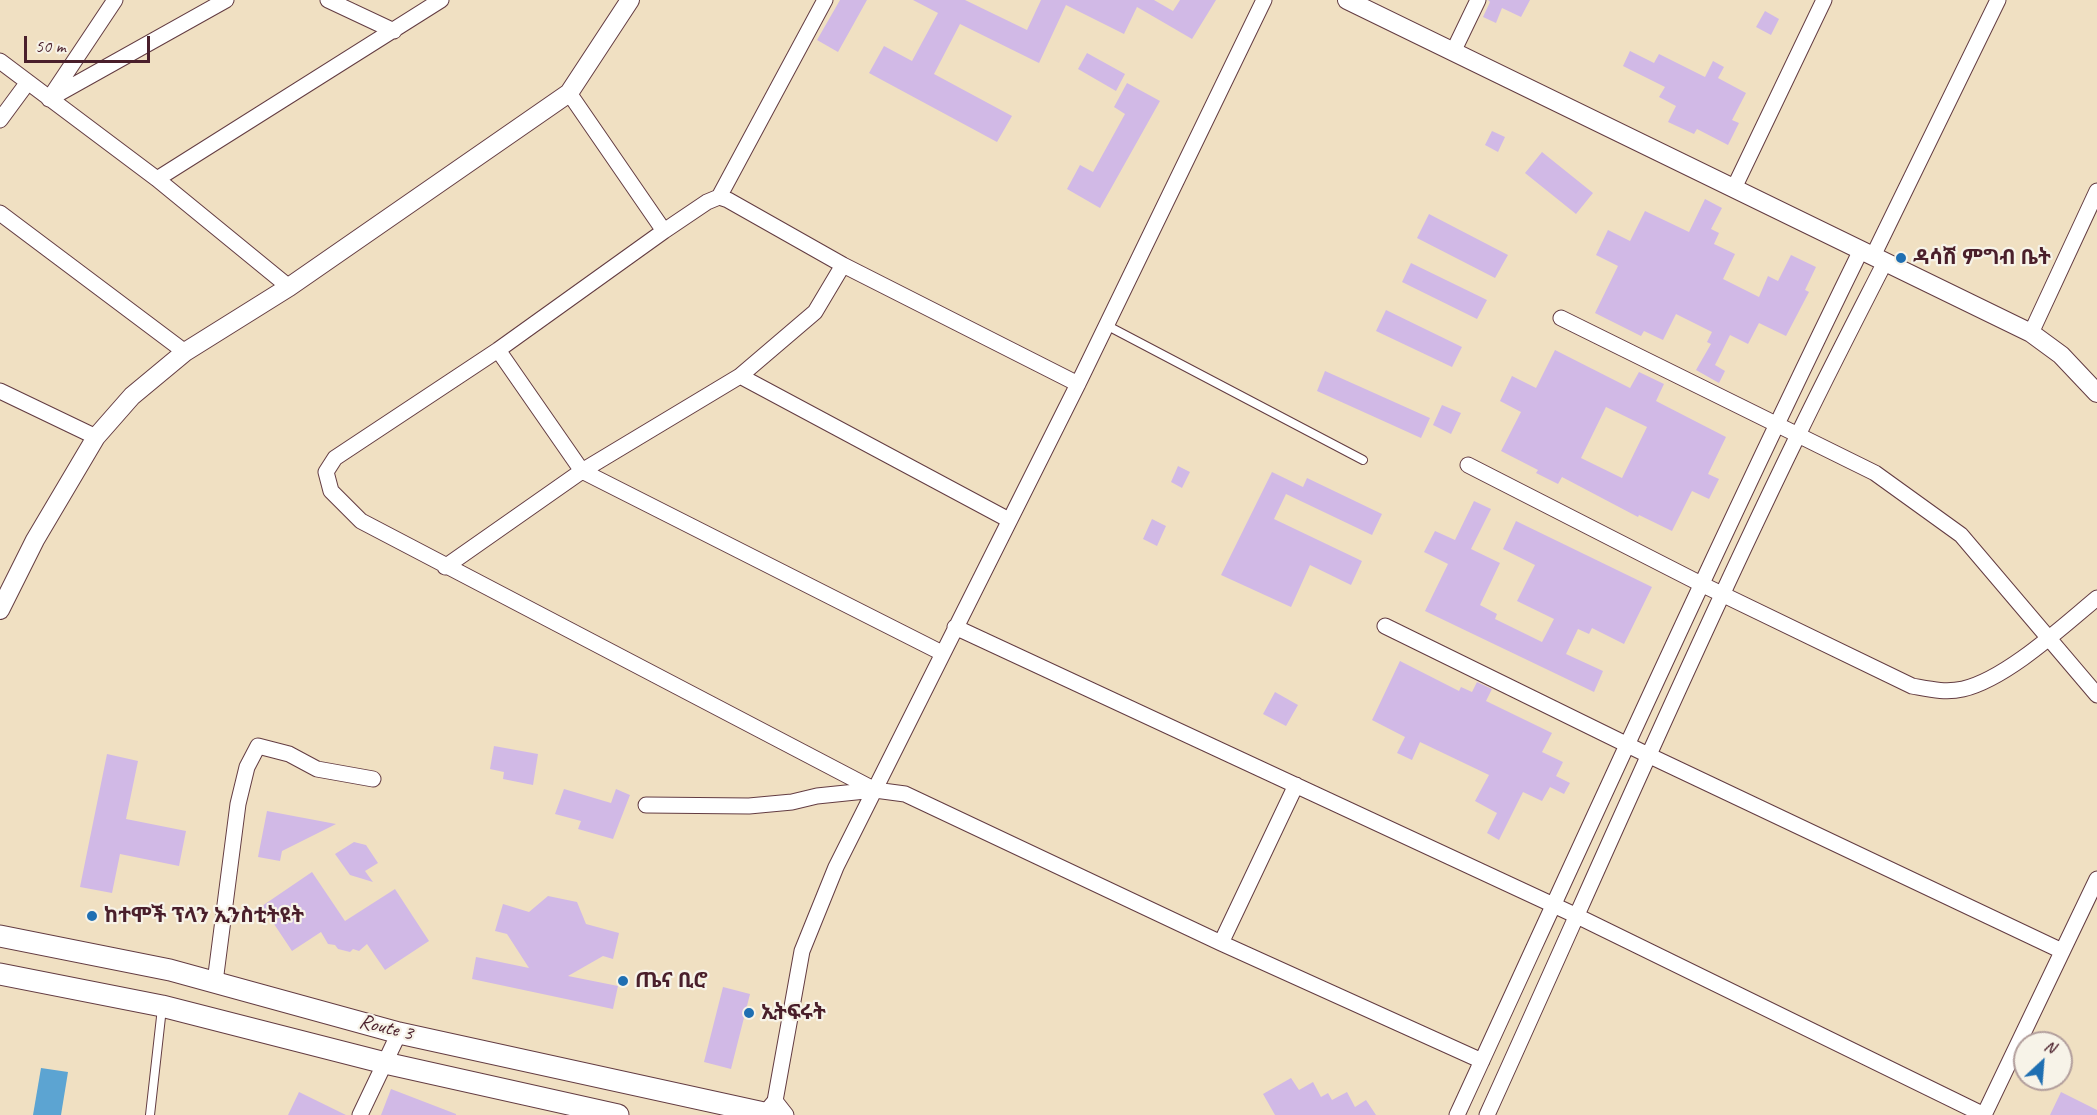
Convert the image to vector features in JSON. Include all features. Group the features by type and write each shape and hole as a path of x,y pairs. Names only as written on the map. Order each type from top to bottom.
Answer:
{"main road":[{"name":"Route 3","path":"0,936 170,970 399,1033 769,1111"},
{"path":"0,974 162,1006 385,1063 618,1115"},
{"path":"0,983 23,979"}],"street":[{"path":"49,99 115,0"},
{"path":"49,99 226,0"},
{"path":"328,0 394,31"},
{"path":"157,179 441,0"},
{"path":"825,0 719,197 707,202 664,231 498,350 335,458 326,472 331,490 361,521 875,790"},
{"path":"786,1115 769,1111 802,951 836,867 1078,384 1264,0"},
{"path":"1347,0 2031,333 2061,355 2097,393"},
{"path":"1453,52 1478,0"},
{"path":"1734,189 1824,0"},
{"path":"1488,1115 1648,755 1797,435 1873,256 1998,0"},
{"path":"0,610 35,540 96,437 132,396 185,352 289,287 569,93 627,1"},
{"path":"0,61 157,179 289,287"},
{"path":"0,120 28,82"},
{"path":"569,93 664,231"},
{"path":"2031,333 2097,191"},
{"path":"719,197 843,265 1078,384"},
{"path":"0,213 185,352"},
{"path":"1457,1115 1626,743 1775,425 1873,256"},
{"path":"446,567 582,471 740,376 815,312 843,265"},
{"path":"1562,318 1875,473 1961,535 2097,695"},
{"path":"498,350 582,471 942,653"},
{"path":"740,376 1009,520"},
{"path":"0,391 96,437"},
{"path":"1467,465 1701,584 1912,686 1936,691 1962,689 1995,677 2097,598"},
{"path":"1385,626 1648,755 2062,951"},
{"path":"955,627 1577,916 1984,1115 2097,879"},
{"path":"215,982 238,804 247,767 258,746 289,754 317,769 373,779"},
{"path":"1221,943 1296,785"},
{"path":"646,804 749,806 792,802 817,795 875,790 905,794 1221,943 1482,1061"},
{"path":"360,1115 399,1033"}],"lane":[{"path":"1106,325 1363,460"},
{"path":"150,1115 162,1006"}],"water":[{"path":"41,1068 68,1072 61,1115 33,1115"}],"building":[{"path":"840,0 867,0 838,52 817,40"},
{"path":"913,0 965,0 1027,30 1041,0 1154,0 1173,11 1180,0 1216,0 1192,39 1137,7 1124,34 1066,5 1039,63 960,24 934,74 1012,116 997,142 869,73 884,46 912,61 938,13"},
{"path":"1488,0 1530,0 1521,17 1502,8 1496,23 1483,17 1490,2"},
{"path":"1765,11 1779,19 1771,35 1756,27"},
{"path":"1630,51 1654,63 1659,54 1705,77 1713,61 1724,67 1718,78 1746,93 1732,120 1739,123 1728,145 1697,129 1694,134 1668,122 1676,106 1659,97 1665,87 1623,66"},
{"path":"1087,53 1125,74 1116,91 1078,69"},
{"path":"1127,83 1160,101 1100,208 1067,189 1080,165 1093,172 1125,114 1114,107"},
{"path":"1492,131 1505,137 1498,152 1485,145"},
{"path":"1542,152 1593,193 1576,214 1525,173"},
{"path":"1705,199 1722,208 1711,229 1719,233 1714,244 1735,254 1723,279 1759,297 1768,276 1778,281 1791,255 1816,267 1805,290 1809,292 1786,336 1759,323 1748,344 1730,335 1715,365 1725,371 1719,383 1696,370 1711,344 1707,342 1712,332 1676,314 1663,340 1644,331 1641,336 1595,313 1618,266 1596,255 1608,230 1630,241 1645,211 1689,232"},
{"path":"1429,214 1508,255 1495,278 1417,238"},
{"path":"1411,263 1487,300 1477,319 1402,282"},
{"path":"1386,310 1462,347 1452,367 1376,331"},
{"path":"1555,350 1630,388 1639,372 1664,384 1656,401 1726,437 1708,474 1719,479 1709,499 1692,491 1672,531 1639,515 1638,517 1562,477 1558,484 1536,473 1538,470 1501,451 1521,412 1500,401 1512,376 1536,388","holes":["1606,407 1647,427 1622,478 1581,458"]},
{"path":"1325,371 1430,418 1421,438 1317,391"},
{"path":"1442,405 1461,413 1451,434 1433,425"},
{"path":"1178,466 1190,472 1182,488 1171,482"},
{"path":"1272,472 1303,487 1307,478 1382,514 1372,535 1286,494 1274,519 1362,561 1351,585 1310,565 1291,607 1221,575"},
{"path":"1474,501 1491,509 1471,549 1500,563 1480,605 1497,614 1495,619 1542,642 1554,619 1517,601 1535,565 1503,549 1516,521 1652,587 1624,644 1592,628 1589,634 1578,629 1566,654 1603,671 1594,692 1425,611 1448,564 1424,552 1435,531 1455,540"},
{"path":"1152,519 1166,526 1157,546 1143,539"},
{"path":"1400,661 1459,691 1461,687 1472,692 1477,682 1492,689 1486,701 1552,733 1542,752 1563,762 1556,776 1570,783 1564,794 1550,787 1542,801 1523,792 1499,840 1487,833 1497,813 1475,801 1489,775 1420,742 1412,760 1397,753 1405,737 1372,720"},
{"path":"1275,692 1298,705 1286,726 1263,714"},
{"path":"494,746 538,754 533,785 503,779 504,772 490,769"},
{"path":"107,754 138,761 126,819 186,831 179,866 120,854 112,893 80,887"},
{"path":"564,789 611,803 616,789 630,795 613,839 578,829 581,821 555,814"},
{"path":"267,811 336,824 282,851 280,861 258,857"},
{"path":"354,842 366,845 378,863 365,871 373,882 350,875 335,854"},
{"path":"312,872 345,921 395,889 429,941 385,970 367,944 359,951 353,949 350,952 338,949 335,945 328,944 321,932 292,951 262,906"},
{"path":"548,896 577,902 586,924 619,933 613,959 603,956 568,976 618,986 613,1009 472,979 476,957 529,968 507,934 495,931 503,904 529,912"},
{"path":"723,987 750,994 731,1069 704,1062"},
{"path":"1291,1078 1299,1090 1313,1082 1321,1097 1328,1093 1332,1100 1347,1092 1355,1107 1366,1100 1376,1115 1275,1115 1263,1094"},
{"path":"391,1089 456,1114 456,1115 381,1115"},
{"path":"299,1092 346,1115 288,1115"},
{"path":"2061,1092 2097,1110 2097,1115 2050,1115"}],"place":[{"name":"ዳሳሽ ምግብ ቤት","path":"1901,258"},
{"name":"ከተሞች ፕላን ኢንስቲትዩት","path":"92,916"},
{"name":"ጤና ቢሮ","path":"623,981"},
{"name":"ኢትፍሩት","path":"749,1013"}]}
